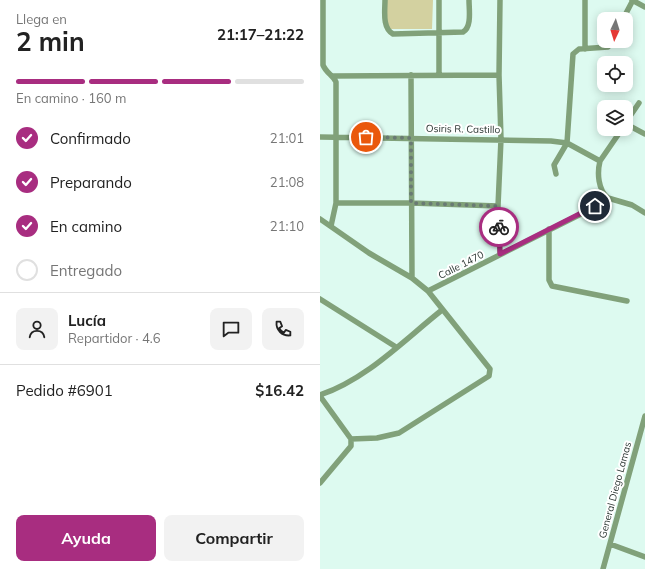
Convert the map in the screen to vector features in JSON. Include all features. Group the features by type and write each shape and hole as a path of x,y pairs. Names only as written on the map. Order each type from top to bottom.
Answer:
{"street":[{"path":"323,0 323,65 326,71 333,76 336,82 336,203 331,226"},
{"path":"385,0 386,26 391,33 463,32 467,30 469,24 469,0"},
{"path":"439,0 439,74"},
{"path":"500,0 499,75 501,139 498,206 500,254"},
{"path":"585,0 585,48"},
{"path":"627,12 633,0 645,7"},
{"path":"556,174 554,165 567,143 573,54 579,49 597,47"},
{"path":"333,76 439,74 499,75"},
{"path":"411,75 412,278"},
{"path":"633,112 639,103"},
{"path":"633,127 645,134"},
{"path":"617,136 600,162 599,181 604,196 632,205 645,213"},
{"name":"Osiris R. Castillo","path":"320,137 501,139 567,143 600,162"},
{"name":"Calle 1470","path":"428,291 608,198"},
{"path":"336,203 411,203 498,206"},
{"path":"320,220 369,253 412,278 428,291 490,369 489,376 399,433 377,438 351,439"},
{"path":"549,229 549,280 552,286 627,301"},
{"path":"320,299 396,347"},
{"path":"320,481 351,446 351,439 320,396 356,378 442,310"},
{"name":"General Diego Lamas","path":"603,569 645,416"},
{"path":"610,544 645,557"}],"shaded area":[{"path":"387,0 433,0 432,29 390,29 387,25"}],"way so far":[{"path":"366,137 411,138 411,203 498,206 499,227"}],"route":[{"path":"499,227 500,254 595,206"}]}
